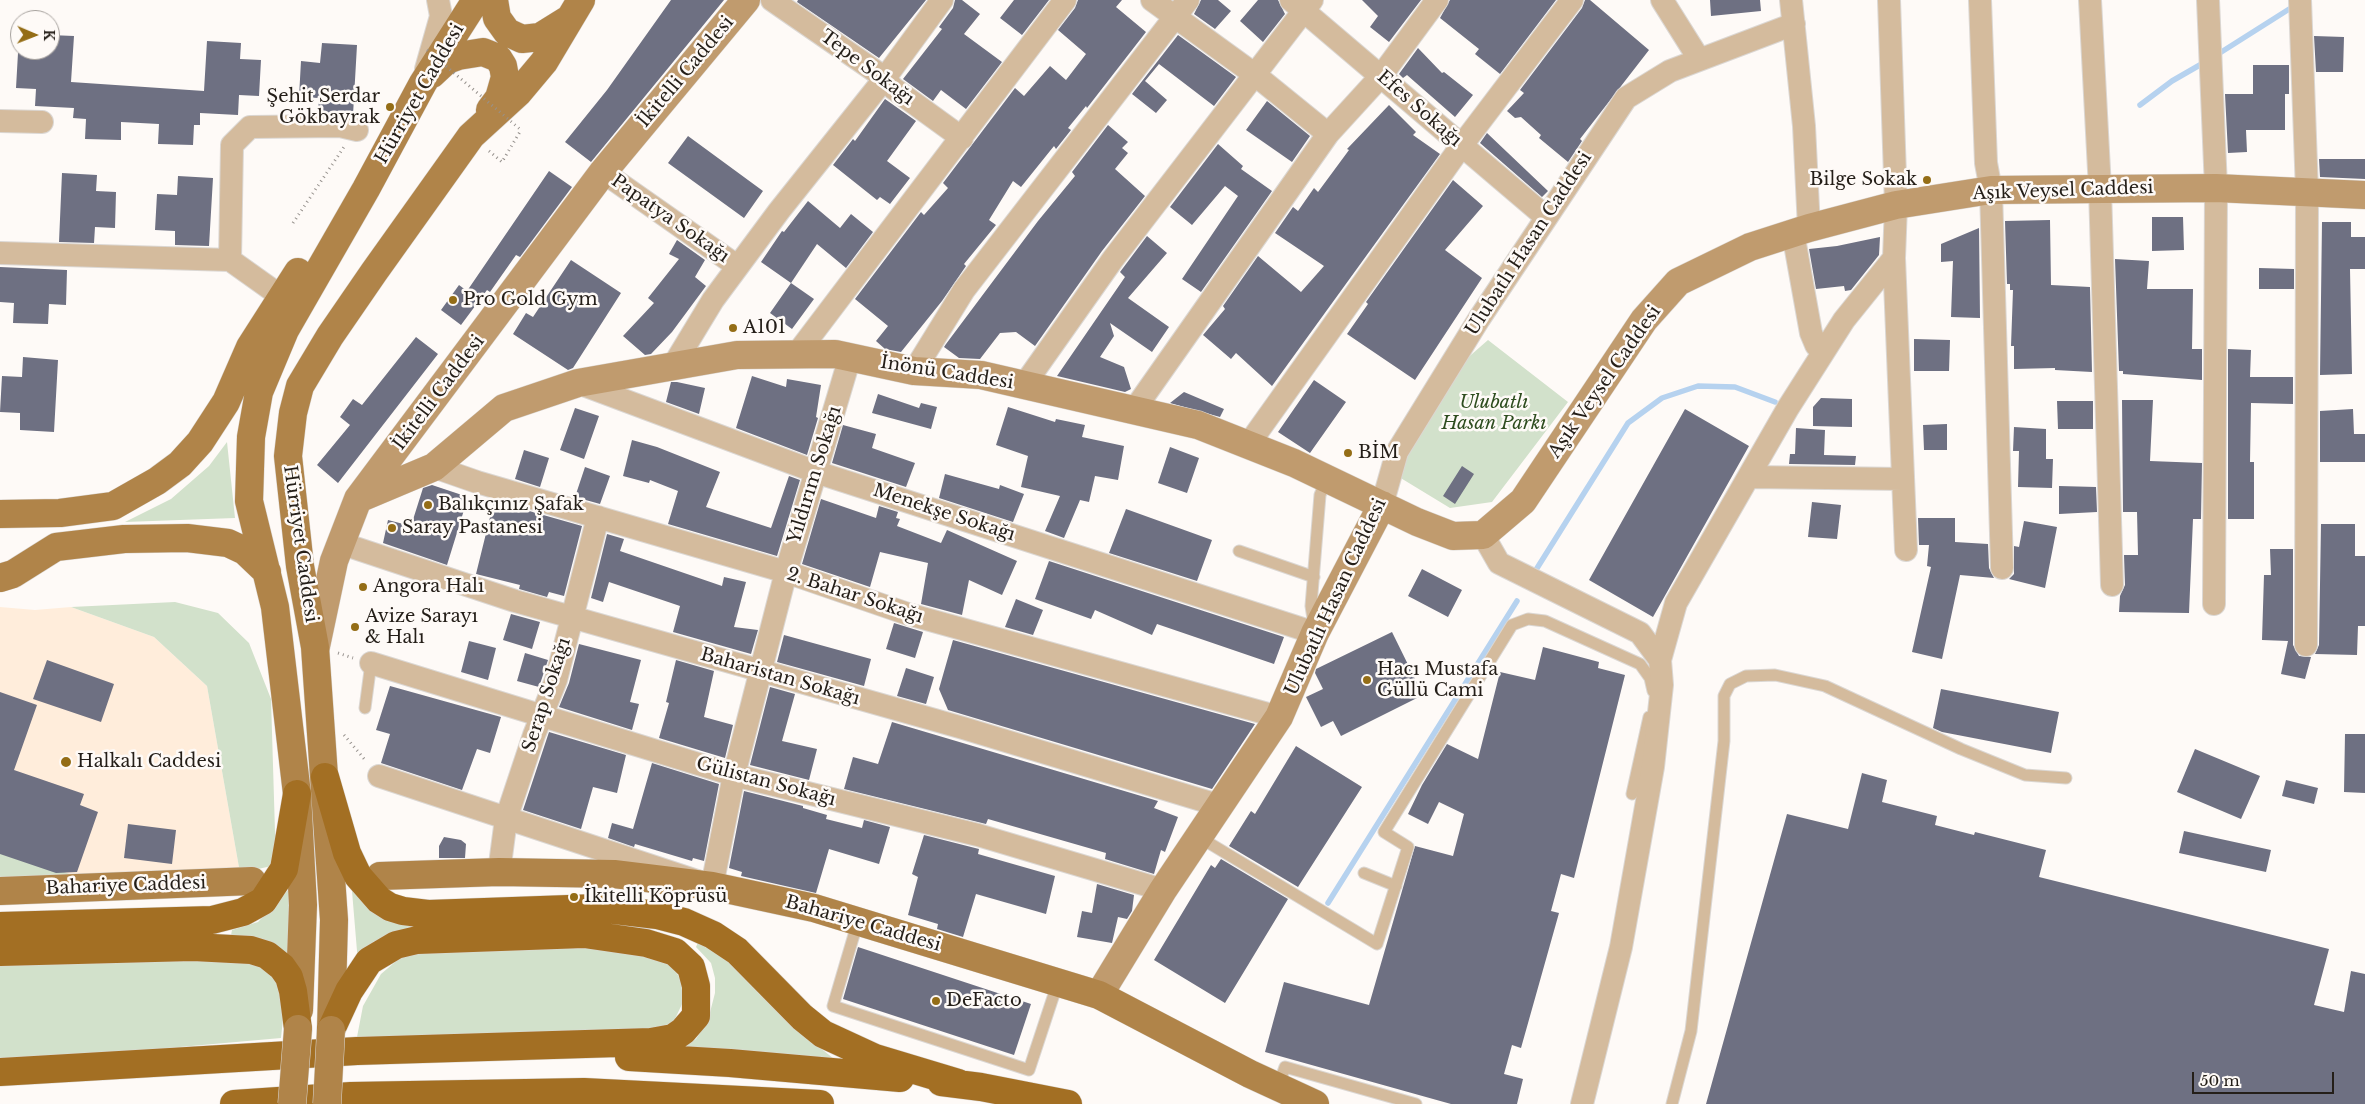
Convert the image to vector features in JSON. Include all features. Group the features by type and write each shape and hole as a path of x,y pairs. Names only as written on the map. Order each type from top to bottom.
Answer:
{"highway":[{"path":"325,777 347,853 358,876 379,900 390,907 403,911 428,914 597,908 657,915 684,922 713,936 737,951 802,1017 823,1034 875,1058 958,1083"},
{"path":"0,926 212,920 243,912 263,901 284,869 297,794"},
{"path":"0,1072 77,1069 357,1051 651,1042 673,1038 683,1031 696,1016 696,986 691,967 675,952 661,947 584,934 417,940 396,945 369,961 349,991 331,1030"},
{"path":"0,952 193,947 252,950 267,955 282,967 289,978 293,991 298,1029"},
{"path":"536,1046 558,1052 748,1064 958,1083 1068,1104"},
{"path":"0,1084 77,1069"},
{"path":"234,1104 351,1096 584,1092 820,1104"}],"main road":[{"name":"Hürriyet Caddesi","path":"297,794 275,607 249,501 250,454 259,392 285,330 366,189 423,83 476,0"},
{"path":"494,0 497,18 507,32 522,39 540,37 576,9"},
{"name":"İkitelli Caddesi","path":"315,647 324,599 340,542 358,499 396,451 603,172 746,0"},
{"name":"Hürriyet Caddesi","path":"331,1030 334,920 315,647 300,566 288,456 293,414 300,386 330,336 374,272 472,136 518,93 544,62 576,9"},
{"path":"423,83 447,60 458,56 483,52 498,58 503,66 506,77 499,98 472,136"},
{"name":"Aşık Veysel Caddesi","path":"1483,535 1523,501 1644,320 1678,282 1750,247 1801,230 1896,205 1992,190 2216,188 2365,194"},
{"path":"0,514 60,513 113,506 157,481 180,464 200,442 226,402 250,347 337,211 366,189"},
{"name":"İnönü Caddesi","path":"358,499 434,467 504,408 578,383 738,355 796,355 850,357 914,371 981,375 1198,425 1326,478 1417,522 1453,536 1483,535"},
{"name":"Ulubatlı Hasan Caddesi","path":"1099,995 1163,890 1279,717 1315,633 1382,505"},
{"path":"0,578 13,574 56,547 124,539 187,538 228,543 245,551 267,572"},
{"path":"292,1104 298,1029 303,905 297,794"},
{"name":"Bahariye Caddesi","path":"380,876 498,872 614,874 712,886 814,908 1099,995 1315,1104"},
{"name":"Bahariye Caddesi","path":"0,891 252,881"},
{"path":"327,1104 331,1030"}],"street":[{"path":"423,83 441,16 438,0"},
{"name":"Tepe Sokağı","path":"772,0 885,78 893,88 962,138"},
{"path":"673,366 713,300 737,266 885,78 942,0"},
{"path":"796,355 1065,0"},
{"path":"1152,0 1181,8 1254,74 1328,134"},
{"path":"1134,410 1328,134 1381,76 1437,0"},
{"path":"1248,445 1462,145 1572,0"},
{"path":"1662,0 1699,59"},
{"path":"1791,0 1804,126 1801,230 1811,333 1816,345 1823,353"},
{"path":"1889,0 1896,205 1894,258 1906,550"},
{"path":"1980,0 1986,163 1992,190 2002,568"},
{"path":"2090,0 2100,189 2112,585"},
{"path":"2208,0 2216,188 2214,604"},
{"path":"1024,385 1113,259 1254,74 1303,3"},
{"name":"Efes Sokağı","path":"1303,3 1381,76 1546,218"},
{"path":"914,371 964,290 1181,8"},
{"path":"2300,8 2307,192 2306,645"},
{"name":"Ulubatlı Hasan Caddesi","path":"1382,505 1397,452 1479,319 1626,98 1670,71 1794,24"},
{"path":"0,121 42,122"},
{"path":"230,260 232,145 250,127 340,126 351,138"},
{"name":"Papatya Sokağı","path":"603,172 737,266"},
{"path":"0,253 230,260 282,297"},
{"path":"1582,1104 1626,918 1653,767 1662,685 1660,660 1676,603 1788,408 1844,320 1894,258"},
{"name":"Yıldırım Sokağı","path":"712,886 734,775 786,572 850,357"},
{"name":"Menekşe Sokağı","path":"578,383 816,472 1315,633"},
{"name":"2. Bahar Sokağı","path":"434,467 786,572 908,614 1279,717"},
{"path":"1750,477 1904,479"},
{"name":"Serap Sokağı","path":"498,872 506,819 534,735 556,680 598,517"},
{"path":"1483,535 1498,563 1640,633 1660,660"},
{"name":"Baharistan Sokağı","path":"340,542 515,601 963,728 1221,806"},
{"name":"Gülistan Sokağı","path":"371,664 542,718 734,775 978,835 1163,890"},
{"path":"373,769 506,819 712,886"}],"lane":[{"path":"1315,633 1311,606 1320,495 1326,478"},
{"path":"1239,551 1314,577"},
{"path":"1199,837 1377,944 1408,847 1384,832 1512,625 1520,621 1536,619 1554,624 1640,664 1646,670 1652,685 1652,701 1632,794"},
{"path":"365,708 371,664"},
{"path":"1672,1104 1691,1031 1724,742 1724,696 1730,684 1746,676 1775,675 1825,686 1961,749 2025,775 2066,778"},
{"path":"1364,873 1396,886"},
{"path":"858,922 833,1006 1029,1070 1058,982"},
{"path":"1278,1087 1285,1067 1416,1104"}],"path":[{"path":"427,50 521,130 502,162"},
{"path":"293,223 351,138"},
{"path":"315,647 371,664"},
{"path":"339,729 373,769"}],"shaded area":[{"path":"0,607 35,610 71,607 154,637 207,686 240,873 84,880 0,866"}],"green space":[{"name":"Ulubatlı Hasan Parkı","path":"1488,340 1568,402 1492,502 1450,508 1399,477 1400,460 1464,361"},
{"path":"227,442 235,518 125,522 171,499 209,466"},
{"path":"175,602 218,613 249,643 271,699 276,865 240,873 207,686 154,637 71,607"},
{"path":"0,846 84,880 0,879"},
{"path":"351,879 387,914 412,926 382,944 358,963"},
{"path":"293,885 293,964 230,941 232,930 258,922"},
{"path":"700,938 716,950 797,1029 834,1059 680,1050 696,1039 708,1020 715,993 715,978 711,963 696,947"},
{"path":"625,948 671,964 681,980 683,1002 674,1021 652,1033 357,1037 363,1006 381,974 401,957 432,950"},
{"path":"247,960 270,969 286,989 281,1038 0,1063 0,964"}],"building":[{"path":"671,0 724,0 591,162 565,142 607,90"},
{"path":"798,0 926,0 879,58 797,2"},
{"path":"955,0 962,0 980,14 964,34 1002,62 966,109 941,90 933,101 903,79 942,29 939,27 953,8"},
{"path":"1014,0 1049,0 1022,35 1000,18"},
{"path":"1078,0 1122,0 1116,7 1146,32 1087,108 1086,106 1068,128 1071,130 1056,149 1054,146 1021,187 1013,181 989,220 996,225 964,264 966,266 942,301 901,352 885,349 876,341 888,326 855,299 921,212 924,215 948,188 943,183 1015,88 1024,96 1050,66 1066,80 1086,54 1058,30 1075,8"},
{"path":"1201,0 1218,0 1231,11 1215,29 1194,14"},
{"path":"1258,0 1278,0 1285,14 1263,42 1240,21"},
{"path":"1362,0 1421,0 1389,42 1370,27 1378,16"},
{"path":"1450,0 1556,0 1500,74 1475,54 1479,49 1440,18"},
{"path":"1585,0 1590,0 1649,50 1580,139 1582,141 1568,162 1539,138 1541,135 1521,117 1515,118 1507,111 1524,93 1520,90 1582,8"},
{"path":"1710,0 1760,0 1761,11 1711,16"},
{"path":"60,35 74,36 71,82 204,91 207,41 241,43 240,59 261,60 259,96 239,95 238,115 200,113 200,125 194,125 193,145 158,144 159,124 121,122 121,140 85,139 86,119 73,118 74,108 35,106 36,89 16,88 18,60 60,60"},
{"path":"1178,35 1236,77 1214,106 1159,64 1145,81 1167,100 1156,113 1132,94"},
{"path":"2314,36 2344,37 2343,72 2316,72"},
{"path":"322,43 357,45 353,115 318,113 319,98 299,97 301,61 320,63"},
{"path":"1418,48 1442,73 1444,72 1473,95 1455,117 1407,75 1403,78 1399,74"},
{"path":"2253,65 2289,65 2289,94 2285,94 2285,130 2246,130 2247,152 2228,153 2225,94 2253,94"},
{"path":"885,99 916,121 887,161 910,178 890,204 880,197 877,200 833,165 853,139 855,141"},
{"path":"1267,101 1310,136 1292,162 1246,130"},
{"path":"1389,105 1416,132 1413,135 1440,154 1272,386 1236,353 1231,359 1203,335 1225,309 1223,306 1258,256 1301,292 1324,266 1275,233 1293,207 1298,211 1314,188 1318,192 1349,150 1347,149"},
{"path":"1108,125 1128,142 1122,148 1128,153 1115,169 1145,196 1102,251 1035,346 1016,332 1000,333 980,359 959,358 944,347 1038,221 1075,176 1072,172"},
{"path":"1487,133 1548,191 1542,197 1480,143"},
{"path":"688,136 763,191 744,218 668,163"},
{"path":"1218,144 1243,166 1241,169 1272,191 1201,292 1182,279 1238,196 1225,186 1192,225 1170,207"},
{"path":"2319,159 2365,159 2365,179 2320,177"},
{"path":"549,171 572,187 520,257 516,255 490,292 487,290 461,325 441,310 459,285 467,291"},
{"path":"62,173 97,175 96,191 116,192 115,228 95,227 94,243 59,242"},
{"path":"178,176 213,178 209,246 175,245 175,231 155,230 157,194 177,195"},
{"path":"1453,180 1483,206 1445,250 1482,278 1415,380 1347,334 1368,304 1366,302"},
{"path":"808,201 840,228 851,214 873,232 846,268 817,244 791,283 761,262 782,231 784,232"},
{"path":"2152,217 2183,217 2184,250 2152,251"},
{"path":"2050,220 2051,285 2090,287 2092,372 2055,370 2055,368 2014,369 2014,346 2011,346 2013,290 2010,290 2010,284 2007,284 2005,221"},
{"path":"2322,222 2351,222 2351,237 2365,237 2365,269 2350,269 2352,374 2320,375"},
{"path":"1979,228 1980,318 1951,317 1953,261 1941,262 1941,244"},
{"path":"1147,236 1167,253 1128,298 1169,327 1152,352 1110,323 1114,336 1100,357 1124,367 1131,389 1125,392 1057,376 1125,277 1120,272"},
{"path":"1880,237 1879,255 1851,290 1845,291 1844,286 1816,289 1809,249 1837,246"},
{"path":"677,240 705,260 695,277 706,286 672,332 651,354 645,355 623,336 654,303 648,298 679,259 669,254"},
{"path":"2115,259 2149,261 2147,289 2193,289 2192,349 2202,349 2202,380 2123,374 2123,371 2119,371"},
{"path":"571,260 621,293 573,368 568,370 513,334 526,313 533,317"},
{"path":"0,267 67,270 66,305 49,304 48,324 13,323 14,303 0,302"},
{"path":"2259,268 2294,269 2294,289 2259,289"},
{"path":"791,283 814,299 792,329 770,313"},
{"path":"416,337 438,354 338,483 317,465 350,425 340,417 353,399 362,405"},
{"path":"1914,339 1950,340 1949,371 1914,371"},
{"path":"2228,349 2251,350 2250,377 2293,377 2293,404 2251,403 2250,462 2254,462 2254,519 2228,519"},
{"path":"23,357 58,360 54,432 20,430 20,413 0,412 2,376 22,377"},
{"path":"752,376 786,387 787,379 821,385 816,417 818,418 807,455 736,428"},
{"path":"1314,380 1346,402 1310,453 1278,432"},
{"path":"671,382 705,388 699,414 666,402"},
{"path":"1184,392 1224,409 1220,417 1170,403"},
{"path":"878,394 919,408 921,403 937,407 931,429 872,413"},
{"path":"1821,398 1852,399 1852,427 1813,426 1813,407"},
{"path":"2122,400 2153,400 2150,461 2202,463 2201,519 2193,519 2189,613 2119,612 2120,596 2125,585 2124,555 2138,555 2137,512 2123,512"},
{"path":"2057,401 2093,401 2093,429 2058,429"},
{"path":"1008,407 1055,422 1056,419 1085,425 1082,437 1124,446 1118,480 1095,476 1089,502 1080,500 1064,538 1045,531 1060,496 1021,487 1028,456 996,445"},
{"path":"575,408 599,416 584,459 560,450"},
{"path":"1685,409 1749,446 1653,617 1589,580"},
{"path":"2353,409 2354,434 2365,434 2365,462 2320,462 2320,411"},
{"path":"1947,424 1947,450 1924,450 1923,425"},
{"path":"843,425 876,434 872,448 915,463 906,487 832,463"},
{"path":"2014,427 2046,429 2046,459 2053,459 2052,488 2018,487 2019,451 2013,451"},
{"path":"1796,428 1825,430 1824,455 1856,456 1855,465 1789,464 1790,454 1795,454"},
{"path":"632,440 657,447 720,472 706,507 771,528 789,476 800,480 777,556 668,524 678,491 650,480 649,483 623,476"},
{"path":"1170,447 1199,458 1187,493 1158,483"},
{"path":"524,450 549,458 540,487 515,479"},
{"path":"1462,466 1474,474 1455,504 1443,496"},
{"path":"585,467 610,476 600,504 575,497"},
{"path":"945,474 999,489 1000,485 1024,494 1013,522 939,498"},
{"path":"432,485 468,497 447,565 383,543 388,520 411,526 423,488"},
{"path":"2059,486 2096,487 2097,512 2059,514"},
{"path":"821,499 876,518 879,506 898,512 896,518 900,519 897,526 941,543 947,530 1017,561 1002,595 969,580 962,615 921,604 928,563 880,552 870,587 802,564"},
{"path":"494,501 582,526 564,596 549,592 547,597 519,589 520,585 476,574"},
{"path":"1812,502 1841,505 1837,539 1808,537"},
{"path":"1126,509 1212,540 1197,581 1109,553"},
{"path":"1918,518 1955,518 1955,542 1988,544 1989,568 1994,578 1960,575 1942,659 1912,652 1931,567 1927,566 1929,545 1919,545"},
{"path":"2024,521 2057,527 2045,588 2009,579 2014,574 2014,546 2019,547"},
{"path":"2321,524 2355,524 2355,556 2365,556 2365,626 2358,626 2357,655 2315,654 2319,645"},
{"path":"607,534 624,539 620,551 722,586 724,577 746,582 734,627 758,630 751,654 673,632 680,606 609,582 603,602 591,598"},
{"path":"2270,549 2293,549 2293,645 2299,656 2311,657 2305,679 2281,674 2288,641 2262,640 2264,575 2271,575"},
{"path":"1049,561 1284,637 1274,664 1157,624 1152,635 1095,610 1091,619 1035,599"},
{"path":"1422,569 1462,590 1448,617 1408,596"},
{"path":"1016,599 1043,610 1033,635 1005,627"},
{"path":"511,614 540,622 532,649 503,640"},
{"path":"894,623 923,632 915,658 886,649"},
{"name":"Hacı Mustafa Güllü Cami","path":"1392,632 1423,695 1341,736 1333,721 1321,727 1306,697 1323,689 1315,673 1316,669"},
{"path":"784,635 871,659 864,686 777,662"},
{"path":"953,640 1255,724 1212,789 948,710 939,689"},
{"path":"469,641 496,648 488,680 461,672"},
{"path":"579,644 641,660 630,702 639,704 632,730 559,707 569,683"},
{"path":"1543,647 1599,662 1598,668 1625,675 1574,878 1561,874 1551,911 1559,913 1521,1048 1512,1045 1504,1074 1523,1079 1517,1104 1451,1104 1265,1052 1284,982 1369,1005 1415,846 1453,856 1464,814 1439,802 1428,824 1408,814 1422,785 1447,744 1478,759 1500,672 1535,680"},
{"path":"525,653 548,660 539,687 517,681"},
{"path":"47,660 114,684 101,722 33,699"},
{"path":"676,660 714,671 704,717 733,725 725,758 659,738 669,703 666,702"},
{"path":"906,668 934,677 926,704 897,696"},
{"path":"390,686 501,717 490,753 477,749 462,790 381,763 390,734 376,730"},
{"path":"770,687 795,694 782,741 817,749 809,780 750,765"},
{"path":"1941,689 2059,712 2051,753 1942,732 1933,728"},
{"path":"0,692 37,705 14,770 84,794 80,805 98,812 77,872 56,873 0,854"},
{"path":"892,722 1158,801 1154,808 1178,817 1165,852 1161,850 1154,874 1105,859 1106,853 988,819 986,824 844,789 853,757 878,764"},
{"path":"549,732 626,755 617,793 593,787 581,829 523,810"},
{"path":"2345,734 2365,734 2365,793 2344,792"},
{"path":"1296,746 1362,787 1298,887 1229,846 1251,811 1255,814"},
{"path":"2195,749 2260,776 2241,819 2177,792"},
{"path":"652,763 719,784 704,861 693,858 692,861 635,844 634,847 608,838 612,823 633,829"},
{"path":"1862,773 1887,780 1882,802 1937,816 1935,825 1974,835 1975,832 2046,850 2039,877 2329,949 2314,1005 2344,1012 2351,971 2365,974 2365,1104 1706,1104 1787,814 1848,829"},
{"path":"2286,780 2318,788 2314,804 2282,796"},
{"path":"744,791 803,806 803,808 827,815 826,819 862,828 864,820 890,827 879,864 829,849 816,893 741,876 742,872 729,868"},
{"path":"128,824 176,830 172,864 124,858"},
{"path":"2184,831 2271,850 2266,872 2179,853"},
{"path":"924,835 979,849 978,854 1055,876 1046,914 976,894 963,937 937,929 938,924 908,915 918,877 912,874"},
{"path":"444,837 461,840 466,844 465,858 439,858 439,846"},
{"path":"1221,859 1288,899 1225,1003 1154,960 1211,865 1215,868"},
{"path":"1097,884 1134,895 1132,911 1127,919 1118,917 1112,943 1077,937 1082,911 1092,913"},
{"name":"DeFacto","path":"858,947 1031,1004 1014,1055 843,999"}],"waterway":[{"path":"2215,56 2294,6"},
{"path":"2140,105 2172,81 2205,62"},
{"path":"1534,573 1628,423 1662,398 1698,386 1735,387 1775,402"},
{"path":"1328,903 1517,601"}],"place":[{"name":"Şehit Serdar Gökbayrak","path":"390,107"},
{"name":"Bilge Sokak","path":"1927,180"},
{"name":"Pro Gold Gym","path":"453,300"},
{"name":"A101","path":"733,328"},
{"name":"BİM","path":"1348,453"},
{"name":"Balıkçınız Şafak","path":"428,505"},
{"name":"Saray Pastanesi","path":"392,528"},
{"name":"Angora Halı","path":"363,587"},
{"name":"Avize Sarayı & Halı","path":"355,627"},
{"name":"Hacı Mustafa Güllü Cami","path":"1367,680"},
{"name":"Halkalı Caddesi","path":"66,762"},
{"name":"İkitelli Köprüsü","path":"574,897"},
{"name":"DeFacto","path":"936,1001"}]}
